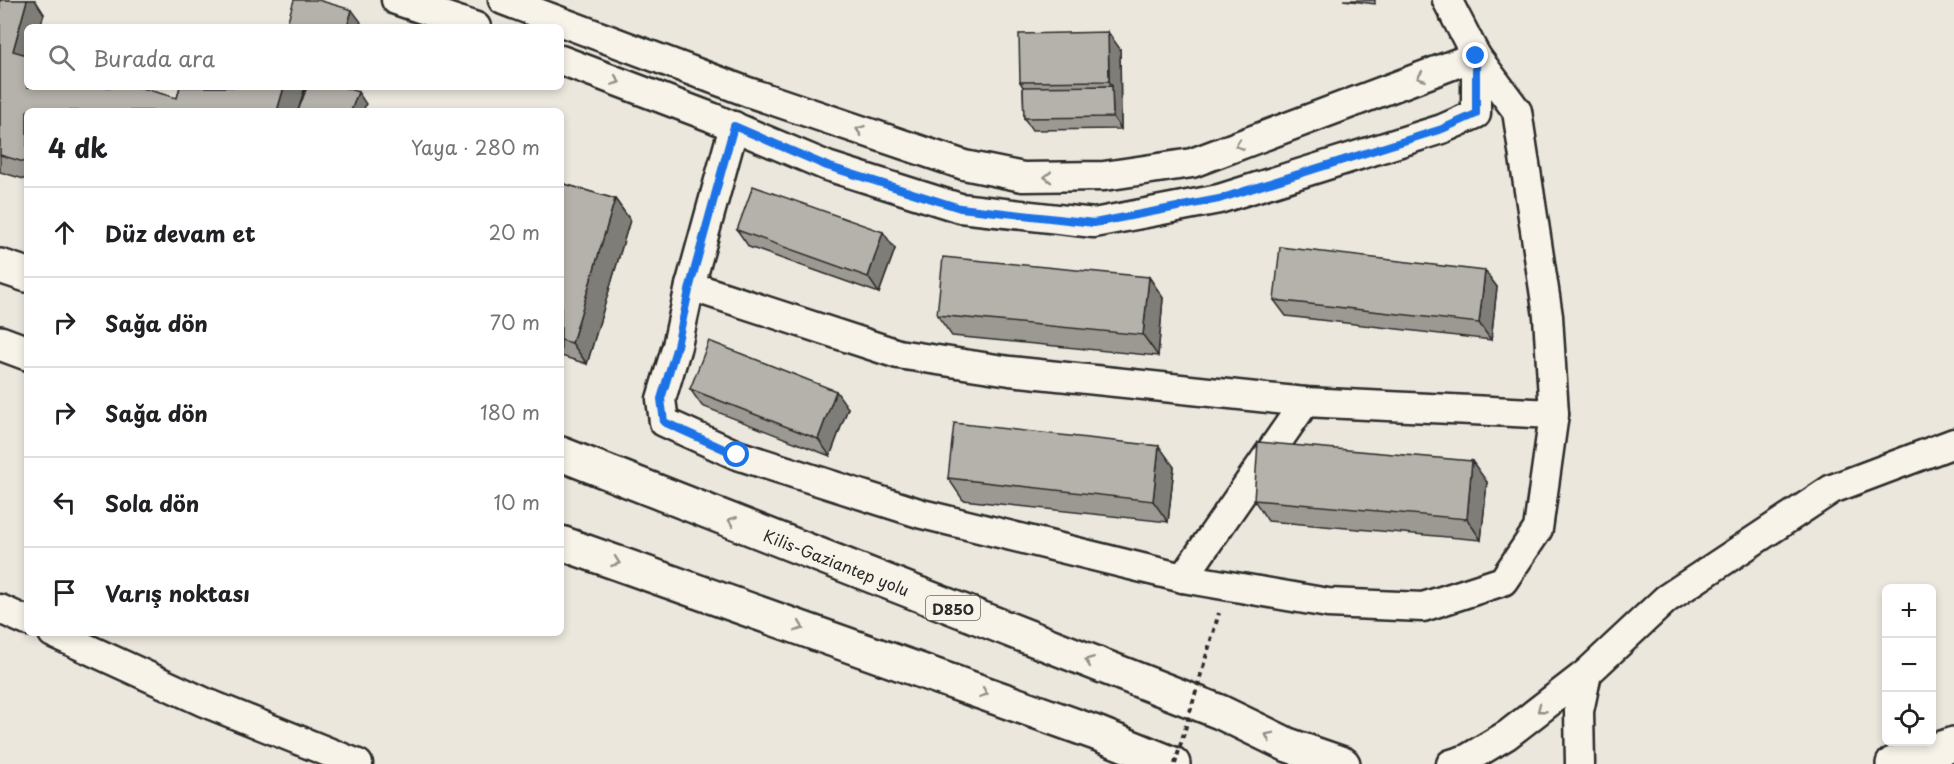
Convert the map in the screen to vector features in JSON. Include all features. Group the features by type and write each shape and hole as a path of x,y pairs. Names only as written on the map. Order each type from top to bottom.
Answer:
{"highway":[{"path":"0,266 24,274"},
{"path":"0,343 24,352"},
{"name":"Kilis-Gaziantep yolu","path":"564,455 1209,708 1288,746 1344,764"},
{"path":"564,544 1096,733 1174,764"},
{"path":"1893,764 1954,744"}],"street":[{"path":"396,0 467,24"},
{"path":"503,0 758,96 964,165 1023,177 1104,176 1192,163 1476,56"},
{"path":"734,126 661,399 664,422 737,455 922,514 1183,578 1328,603 1422,607 1503,581 1538,529 1554,414 1548,316 1517,111 1476,56 1447,0"},
{"path":"564,61 734,126 827,166 960,208 1094,223 1219,199 1459,122 1476,114 1476,56"},
{"path":"690,286 898,354 1010,371 1305,402 1554,414"},
{"path":"1183,578 1305,402"},
{"path":"1451,764 1467,759 1507,735 1587,673 1666,599 1832,489 1954,443"},
{"path":"0,609 24,620"},
{"path":"60,636 204,702 358,764"},
{"path":"1580,764 1578,711 1587,673"}],"path":[{"path":"1174,764 1213,638"}],"building":[{"path":"0,0 27,0 13,51 24,54 24,90 149,90 177,98 179,90 283,90 278,108 24,108 24,162 0,155"},
{"path":"294,0 318,0 352,10 348,24 287,24"},
{"path":"1108,32 1109,81 1020,82 1019,34"},
{"path":"1112,86 1113,117 1024,118 1023,87"},
{"path":"306,90 358,92 352,108 299,108"},
{"path":"564,184 615,199 572,343 564,341"},
{"path":"753,186 883,232 868,277 737,230"},
{"path":"1280,247 1485,271 1479,323 1274,300"},
{"path":"943,257 1149,277 1143,335 937,315"},
{"path":"709,341 836,391 818,439 690,389"},
{"path":"954,423 1159,446 1153,501 948,478"},
{"path":"1258,442 1472,461 1467,519 1254,500"}],"route":[{"path":"737,455 664,422 661,399 734,126 827,166 960,208 1094,223 1219,199 1442,129 1476,114 1476,56"}]}
